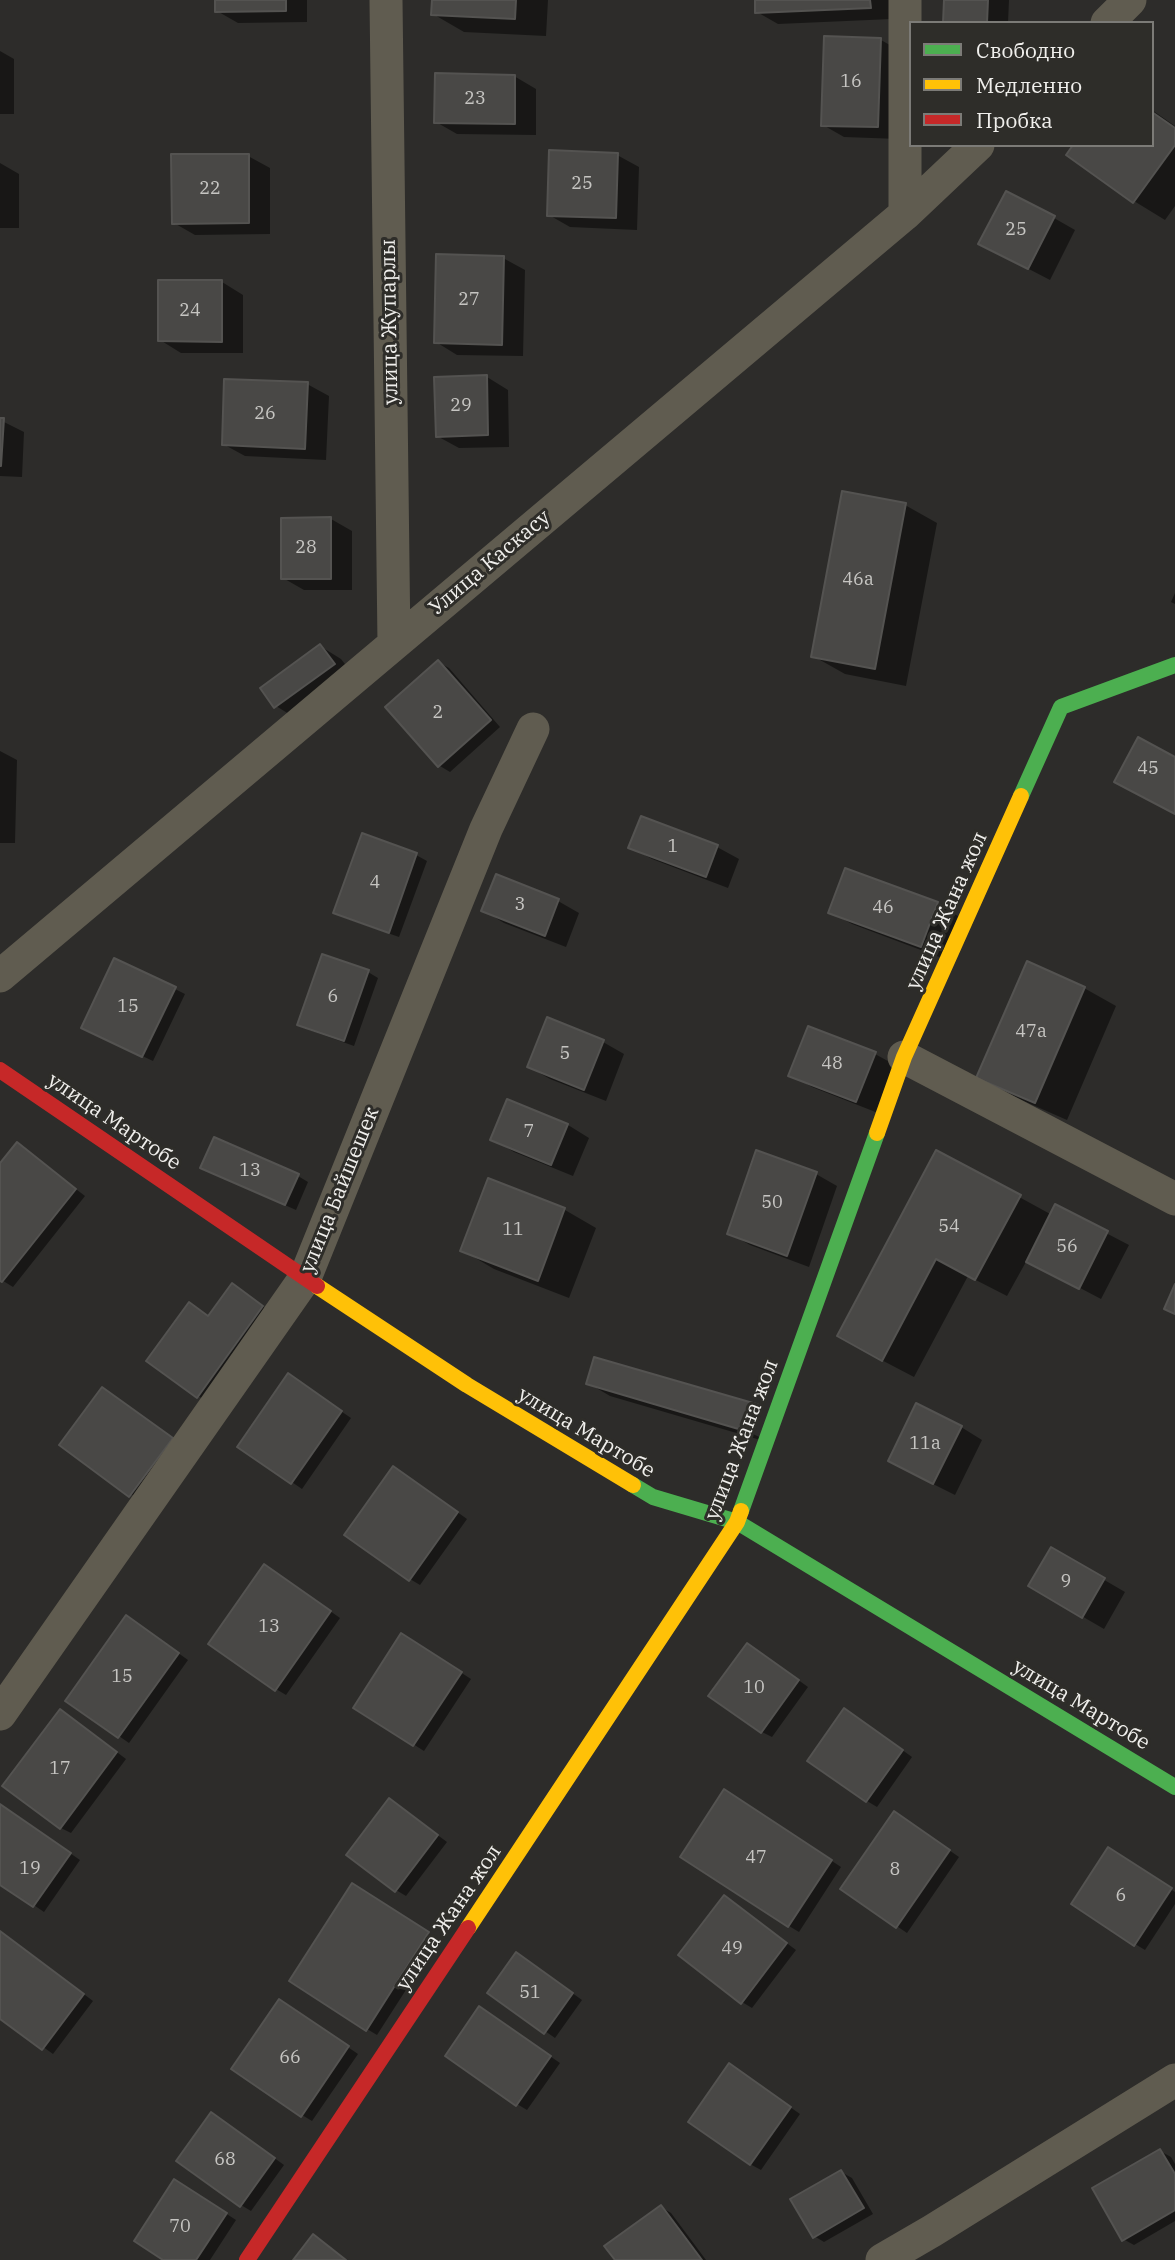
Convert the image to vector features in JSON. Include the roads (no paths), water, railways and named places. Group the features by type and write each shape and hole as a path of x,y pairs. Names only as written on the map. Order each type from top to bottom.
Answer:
{"street":[{"name":"улица Жупарлы","path":"386,0 394,644"},
{"path":"905,0 905,214"},
{"path":"1109,21 1130,0"},
{"name":"Улица Каскасу","path":"0,976 905,214 976,147"},
{"name":"улица Жана жол","path":"247,2260 737,1522 904,1057 1061,707 1175,665"},
{"name":"улица Байшешек","path":"0,1714 304,1278 486,829 533,729"},
{"path":"904,1057 1175,1199"},
{"name":"улица Мартобе","path":"0,1070 304,1278 467,1385 653,1497 737,1522 1175,1787"},
{"path":"882,2260 1175,2080"}]}
